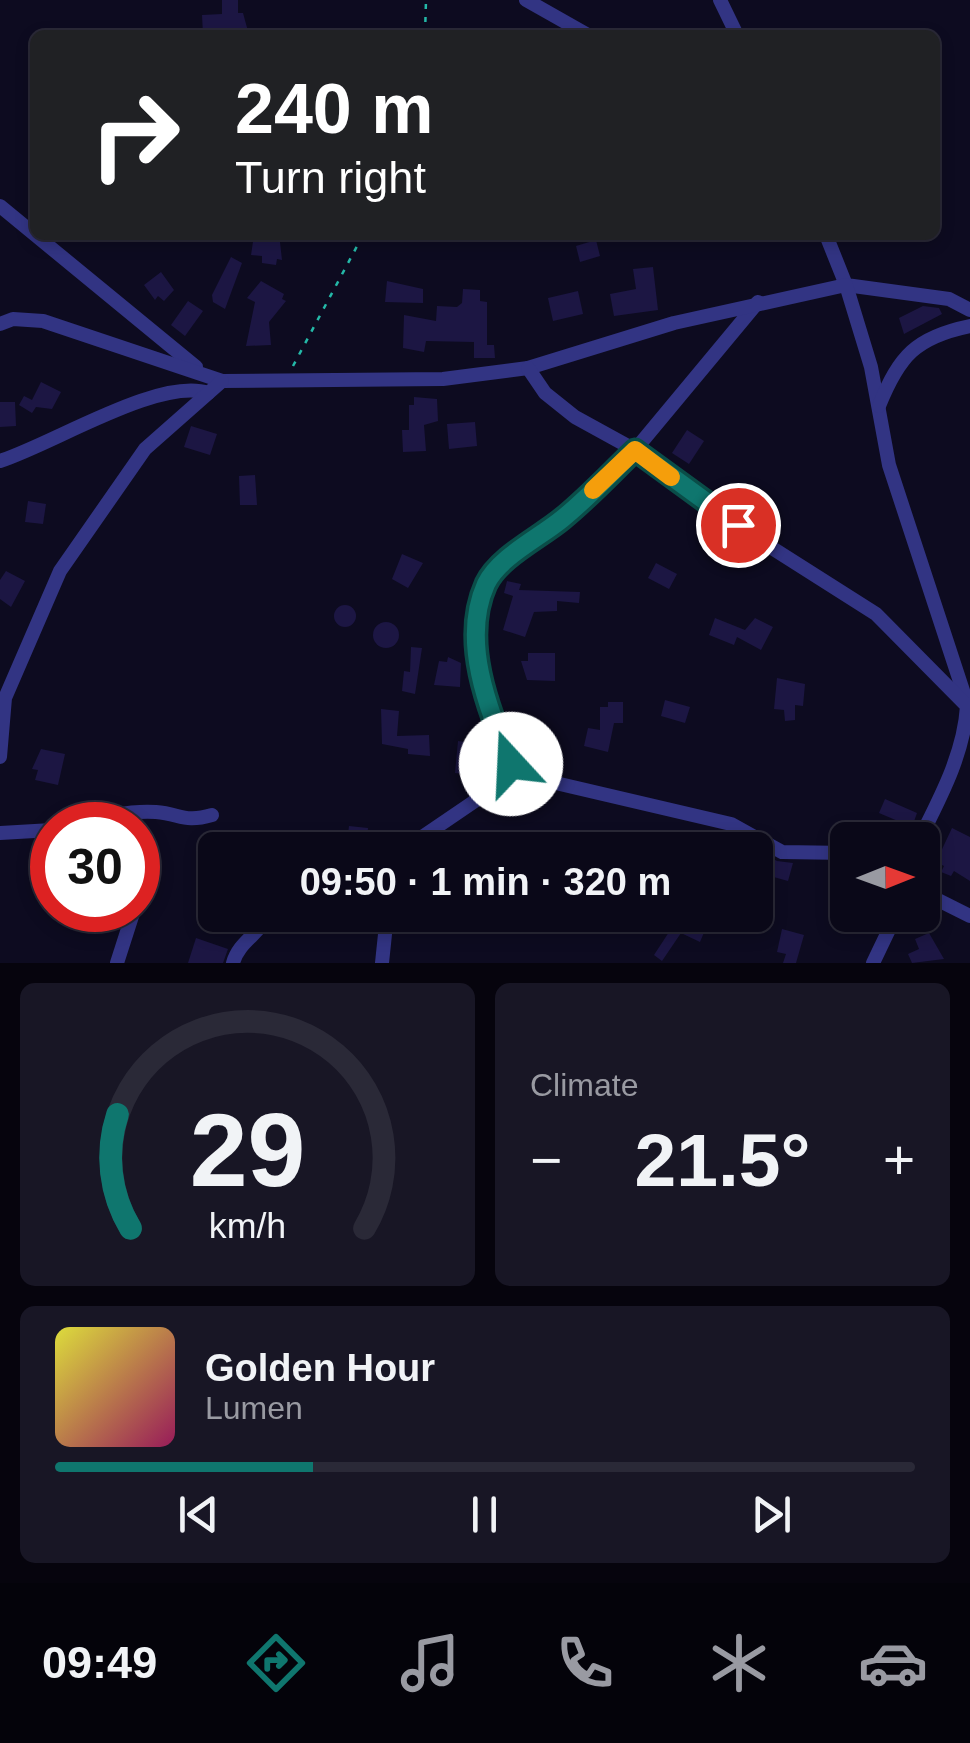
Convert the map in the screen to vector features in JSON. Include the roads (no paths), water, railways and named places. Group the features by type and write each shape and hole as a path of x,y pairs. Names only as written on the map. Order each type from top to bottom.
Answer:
{"street":[{"path":"526,0 579,30"},
{"path":"720,0 735,30"},
{"path":"0,206 30,231"},
{"path":"41,240 204,374"},
{"path":"828,240 846,284 879,406 889,464 968,709 966,728 945,788 927,822"},
{"path":"0,324 13,318 43,321 222,381 443,379 528,368 758,301 846,284 949,298 970,310"},
{"path":"758,301 635,450 487,583 476,638 478,670 505,750 519,771 550,783 731,824 782,852 830,853"},
{"path":"879,406 894,368 916,346 946,331 970,326"},
{"path":"528,368 546,392 575,416 635,450 715,510 876,614 968,709"},
{"path":"0,757 5,698 60,570 145,449 222,381"},
{"path":"0,461 150,397 191,387 208,392"},
{"path":"429,832 519,771"},
{"path":"160,812 184,821 212,815"},
{"path":"0,833 30,834"},
{"path":"940,901 970,916"},
{"path":"117,963 127,932"},
{"path":"233,963 239,946 257,932"},
{"path":"382,963 388,932"},
{"path":"873,963 888,932"}]}
